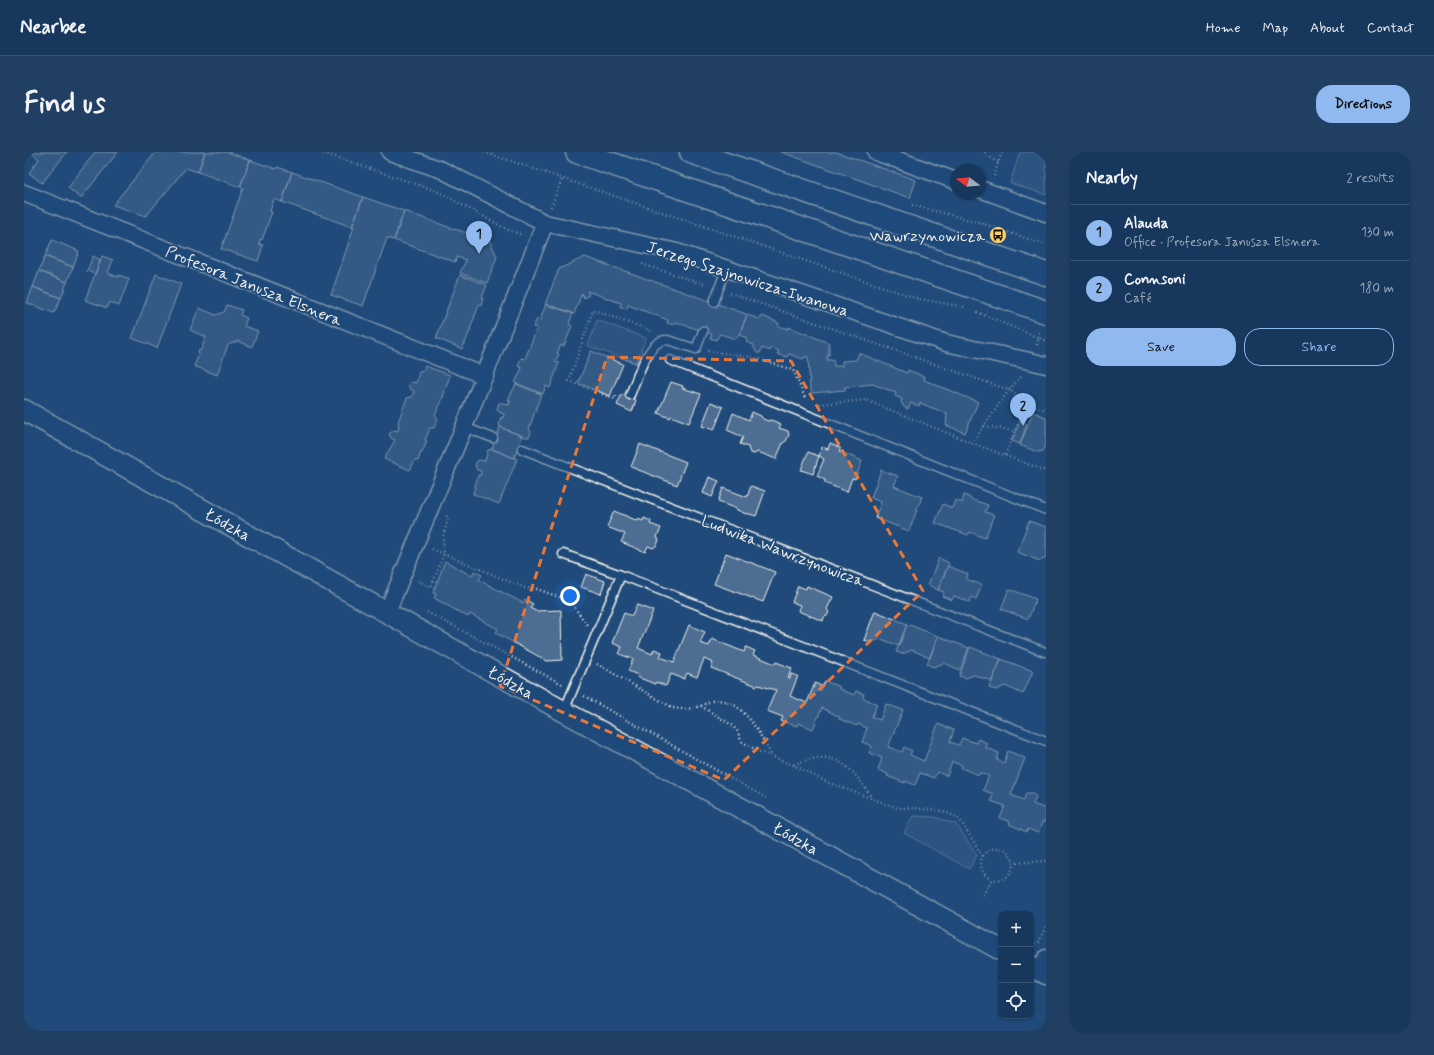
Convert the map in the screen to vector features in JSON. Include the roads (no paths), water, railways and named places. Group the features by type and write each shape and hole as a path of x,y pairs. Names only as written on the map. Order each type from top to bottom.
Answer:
{"main road":[{"path":"577,152 1045,311"},
{"path":"691,152 1046,274"}],"street":[{"name":"Jerzego Szajnowicza-Iwanowa","path":"390,152 442,170 545,223 678,252 946,343 1040,364"},
{"path":"876,152 950,179"},
{"path":"986,192 1046,213"},
{"name":"Profesora Janusza Elsnera","path":"24,193 485,376"},
{"path":"387,612 485,376 545,223"},
{"name":"Łódzka","path":"24,410 563,711 998,948"}],"lane":[{"path":"714,302 726,269"},
{"path":"630,395 646,356 656,343 666,340 696,349 703,331"},
{"path":"670,360 1046,510"},
{"path":"464,427 493,438"},
{"name":"Ludwika Wawrzynowicza","path":"522,449 1045,652"},
{"path":"563,554 621,575 1046,740"},
{"path":"563,711 621,575"}],"place":[{"name":"Wawrzynowicza","path":"998,235"},
{"name":"Alauda","path":"479,254"},
{"name":"Connsoni","path":"1023,426"}]}
